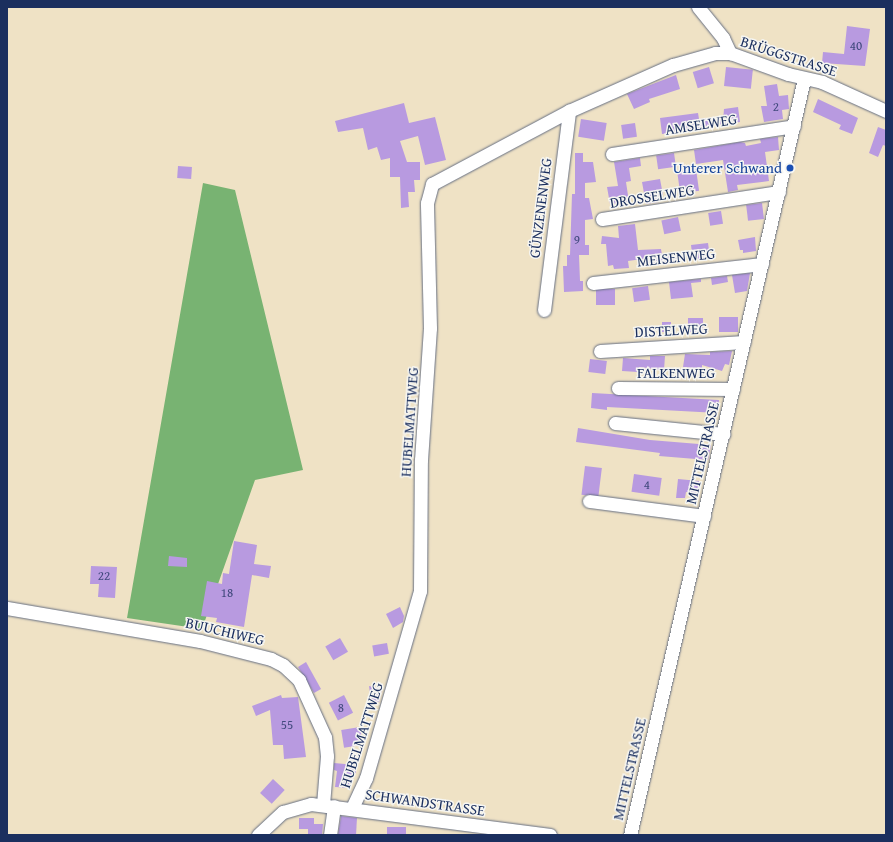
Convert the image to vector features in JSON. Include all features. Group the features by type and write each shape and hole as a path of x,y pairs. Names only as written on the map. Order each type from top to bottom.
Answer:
{"street":[{"path":"698,7 723,38 730,53"},
{"name":"BRÜGGSTRASSE","path":"569,111 673,65 703,55 730,53 804,79 830,85 886,111"},
{"name":"MITTELSTRASSE","path":"630,835 804,79"},
{"name":"GÜNZENENWEG","path":"544,310 569,111"},
{"name":"HUBELMATTWEG","path":"352,808 366,778 420,591 421,460 430,328 427,213 429,188 439,180 569,111"},
{"name":"AMSELWEG","path":"612,154 794,126"},
{"name":"DROSSELWEG","path":"602,219 778,192"},
{"name":"MEISENWEG","path":"593,283 762,264"},
{"name":"DISTELWEG","path":"600,351 744,342"},
{"name":"FALKENWEG","path":"618,388 733,389"},
{"path":"615,424 723,434"},
{"path":"589,500 704,516"},
{"name":"BUUCHIWEG","path":"7,608 200,641 271,659 283,665 299,680 325,738 330,835"},
{"name":"SCHWANDSTRASSE","path":"258,835 283,812 302,805 328,805 532,834 550,835"}],"green space":[{"path":"203,183 235,190 303,470 255,480 202,629 127,618"}],"building":[{"path":"847,26 870,29 865,66 822,63 823,52 844,54"},
{"path":"709,67 714,83 698,88 693,72"},
{"path":"726,67 753,70 751,89 724,86"},
{"path":"676,75 680,89 649,99 650,102 634,109 627,94"},
{"path":"777,84 779,96 788,95 789,109 782,110 783,119 764,122 761,106 767,106 764,86"},
{"path":"818,99 858,118 852,134 839,129 841,125 813,112"},
{"path":"404,103 409,123 435,117 446,160 425,165 418,136 400,141 407,162 420,162 420,180 414,180 415,192 408,192 409,207 401,208 400,177 390,177 390,158 381,160 377,147 368,150 363,128 338,132 335,121"},
{"path":"738,107 740,122 700,127 700,130 662,134 660,118 698,113 699,119 722,117 723,122 724,109"},
{"path":"581,119 607,123 604,141 578,137"},
{"path":"635,123 637,137 623,139 621,125"},
{"path":"878,127 886,130 886,146 883,145 878,157 869,153"},
{"path":"778,137 779,150 765,152 769,181 737,185 738,190 728,192 723,160 696,164 694,150 740,142 745,143 746,146 761,143 760,139"},
{"path":"575,153 583,153 583,162 593,162 596,182 585,183 585,198 589,198 593,219 585,220 585,245 589,245 589,255 579,255 580,281 583,281 583,291 564,292 563,266 567,266 567,255 570,255 572,194 575,194"},
{"path":"674,153 676,167 658,169 656,156"},
{"path":"640,158 641,166 629,168 631,181 626,182 629,202 610,204 607,187 618,186 614,162"},
{"path":"178,166 192,167 191,179 177,178"},
{"path":"696,169 699,191 680,193 677,172"},
{"path":"660,179 663,195 658,196 659,202 646,204 642,182"},
{"path":"762,203 764,219 748,221 746,205"},
{"path":"721,211 723,224 710,226 708,213"},
{"path":"678,217 681,231 664,234 661,221"},
{"path":"635,224 638,250 661,249 662,255 678,253 679,261 650,265 649,258 628,261 629,268 614,269 613,265 608,266 606,244 601,244 602,236 619,238 618,226"},
{"path":"755,237 756,251 743,253 743,250 740,250 738,240"},
{"path":"708,243 710,257 697,259 696,252 692,253 691,245"},
{"path":"750,273 747,291 735,293 732,275"},
{"path":"727,276 728,282 712,285 711,278"},
{"path":"701,279 701,282 691,283 693,297 671,299 669,282"},
{"path":"648,286 650,300 634,302 632,288"},
{"path":"596,289 615,289 615,305 596,305"},
{"path":"719,317 738,317 738,332 719,332"},
{"path":"688,318 703,318 703,332 688,332"},
{"path":"662,322 671,322 671,332 662,332"},
{"path":"732,351 729,365 725,364 722,371 702,365 702,369 683,367 685,354 710,355 710,352"},
{"path":"650,356 665,356 664,370 639,367 638,372 622,371 623,358 650,360"},
{"path":"590,359 607,361 605,374 588,372"},
{"path":"592,393 719,400 718,413 607,407 607,410 591,408"},
{"path":"578,428 650,440 711,445 708,460 659,456 660,453 576,442"},
{"path":"585,466 602,468 598,497 581,495"},
{"path":"634,474 662,478 659,496 631,492"},
{"path":"678,479 699,481 698,493 686,492 685,498 676,498"},
{"path":"234,541 257,545 254,564 271,566 269,578 252,575 244,627 216,622 217,618 201,616 207,581 222,584 223,573 229,574"},
{"path":"169,556 187,558 187,567 168,566"},
{"path":"91,566 117,567 115,598 98,597 99,584 90,584"},
{"path":"400,607 404,616 403,622 393,628 386,614"},
{"path":"340,638 348,652 333,660 325,646"},
{"path":"387,643 389,654 374,656 372,646"},
{"path":"306,662 321,689 314,693 298,667"},
{"path":"369,686 382,689 379,702 371,700"},
{"path":"281,695 282,698 298,697 306,757 284,759 283,745 273,745 270,710 256,716 252,706"},
{"path":"344,695 353,713 338,721 329,703"},
{"path":"360,727 363,745 344,748 341,730"},
{"path":"334,763 356,765 356,773 352,773 351,788 335,787 337,771 334,770"},
{"path":"273,779 285,790 272,804 260,793"},
{"path":"341,816 357,818 356,835 338,835"},
{"path":"299,818 314,818 314,824 323,824 322,835 308,835 308,829 299,829"},
{"path":"387,827 406,827 406,835 387,835"}],"place":[{"name":"Unterer Schwand","path":"790,168"}]}
